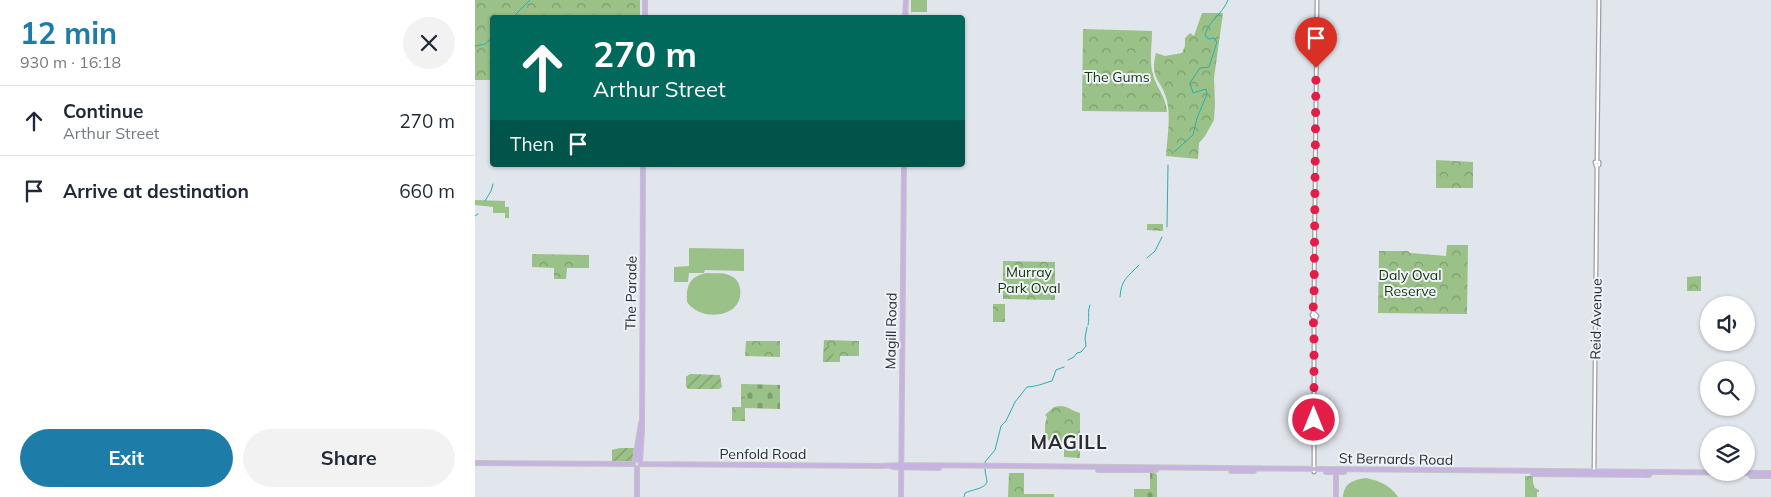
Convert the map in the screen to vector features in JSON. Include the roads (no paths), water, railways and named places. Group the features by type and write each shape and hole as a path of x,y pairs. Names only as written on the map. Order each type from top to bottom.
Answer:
{"main road":[{"path":"645,0 645,15"},
{"path":"905,0 905,15"},
{"name":"The Parade","path":"637,497 637,463 641,421 643,167"},
{"name":"Magill Road","path":"901,497 904,167"},
{"name":"Penfold Road","path":"475,463 637,463 901,467"},
{"name":"St Bernards Road","path":"901,467 1771,474"},
{"path":"1336,471 1336,497"},
{"name":"St Bernards Road","path":"1336,471 1771,474"}],"street":[{"path":"1313,470 1317,0"},
{"name":"Reid Avenue","path":"1594,472 1597,166 1595,164 1597,162 1599,0"}],"waterway":[{"path":"515,15 530,0"},
{"path":"1174,152 1193,135 1197,118 1207,94 1206,89 1193,93 1190,83 1200,68 1209,67 1217,42 1214,38 1208,39 1205,35 1209,25 1228,0"},
{"path":"475,46 485,44 490,40"},
{"path":"1167,227 1168,165"},
{"path":"485,201 493,184"},
{"path":"1147,258 1155,251 1162,237"},
{"path":"1120,297 1124,282 1139,265"},
{"path":"1088,325 1090,305"},
{"path":"1068,360 1081,352 1086,346 1087,327"},
{"path":"985,465 985,462 995,450 1001,426 1006,421 1015,402 1027,387 1052,381 1056,370 1064,367"},
{"path":"964,497 965,493 986,484 985,469"}],"district":[{"name":"MAGILL","path":"1069,442"}],"park label":[{"name":"The Gums","path":"1117,77"},
{"name":"Murray Park Oval","path":"1029,280"},
{"name":"Daly Oval Reserve","path":"1410,284"}]}
